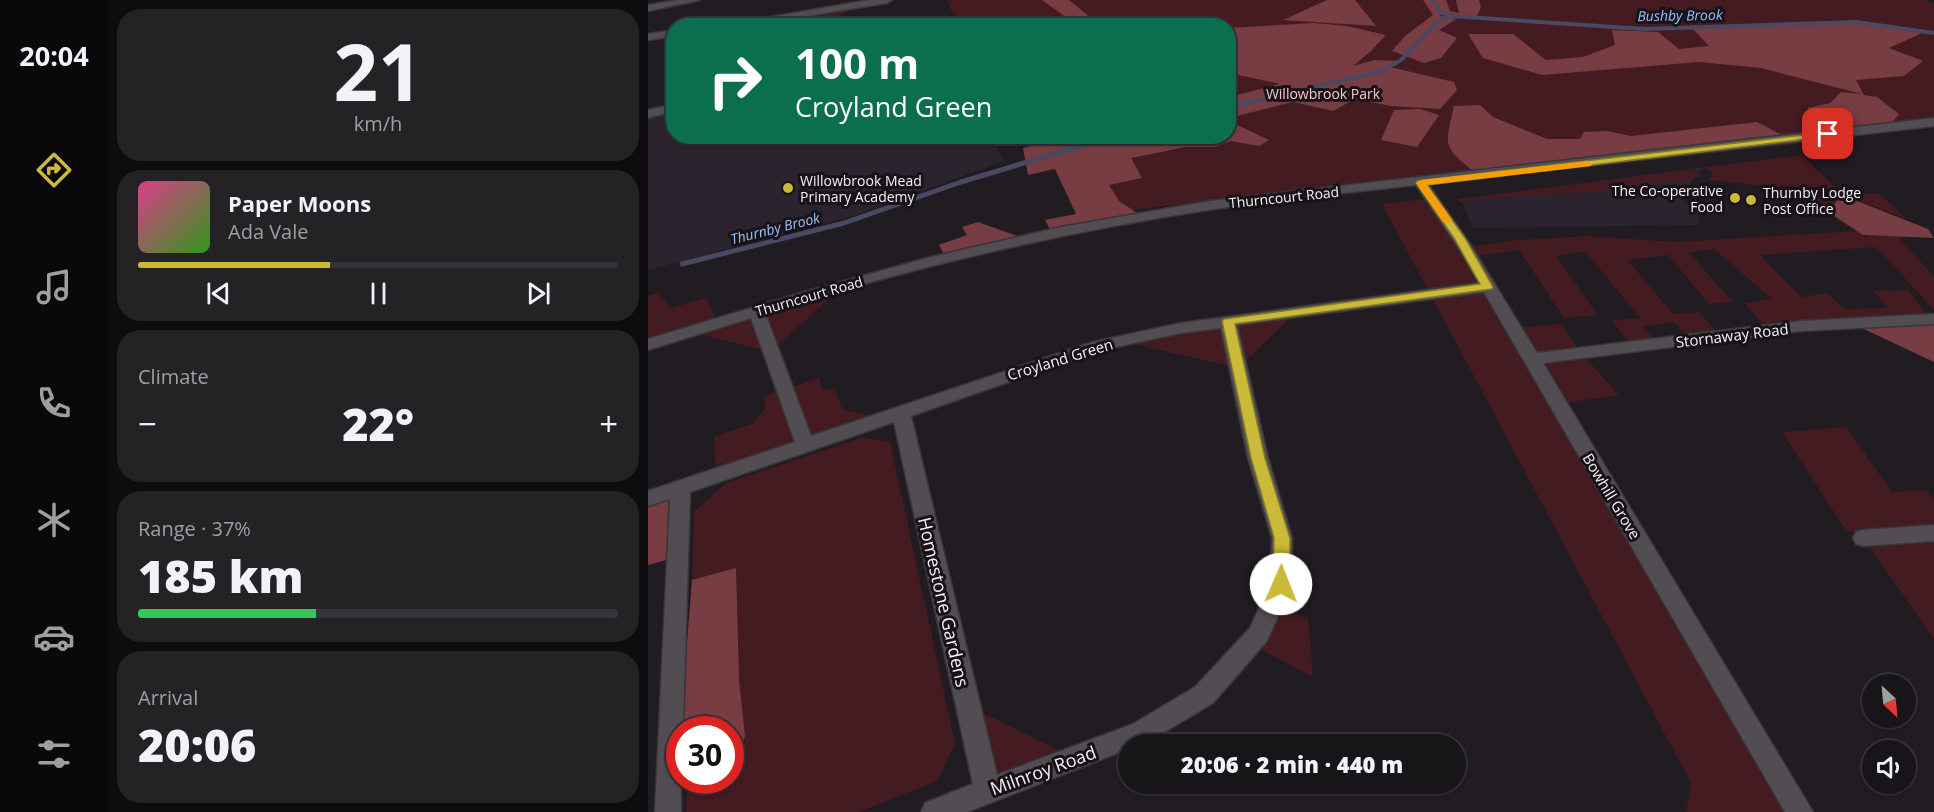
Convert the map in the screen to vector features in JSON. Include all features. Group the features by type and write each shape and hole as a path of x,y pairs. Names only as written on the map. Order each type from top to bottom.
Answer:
{"street":[{"path":"648,8 695,0"},
{"path":"774,18 887,0"},
{"path":"819,11 820,18"},
{"path":"648,37 666,34"},
{"path":"648,114 666,109"},
{"name":"Thurncourt Road","path":"648,345 756,311 963,253 1052,233 1210,205 1421,183 1934,122"},
{"name":"Bowhill Grove","path":"1421,183 1459,238 1800,812"},
{"name":"Croyland Green","path":"648,499 1093,347 1170,330 1228,321 1487,287"},
{"path":"756,311 805,444"},
{"name":"Stornaway Road","path":"1530,359 1801,326 1933,320"},
{"name":"Milnroy Road","path":"934,812 1142,732 1204,694 1258,634 1281,584 1282,538 1258,458 1228,321"},
{"name":"Homestone Gardens","path":"901,413 987,790"},
{"path":"668,812 680,489"},
{"path":"1863,538 1934,533"}],"shaded area":[{"name":"Willowbrook Mead Primary Academy","path":"666,113 666,144 994,144 1004,161 853,216 648,270 648,118"},
{"path":"1704,167 1679,197 1697,209 1699,225 1473,228 1461,199"}],"green space":[{"path":"1042,0 1069,0 1091,18 1067,18"},
{"path":"1327,0 1355,0 1376,26 1283,20"},
{"path":"1423,0 1446,0 1450,11 1459,13 1456,0 1479,0 1481,7 1477,16 1438,15 1456,19 1439,30 1457,38 1441,58 1424,63 1392,51 1405,36 1433,15"},
{"name":"Willowbrook Park","path":"1925,0 1934,4 1934,118 1105,213 1058,144 1236,144 1236,18 955,18 947,1"},
{"path":"862,4 835,18 770,18"},
{"path":"1862,22 1922,33 1889,48 1923,61 1904,76 1856,80 1864,95 1877,97 1899,114 1889,127 1843,130 1823,125 1808,108 1830,103 1841,92 1862,94 1761,68 1699,62 1542,75 1483,58 1468,34 1513,34 1546,60 1583,57 1615,45 1612,30 1658,32 1679,49 1709,46 1692,28"},
{"path":"1314,23 1347,26 1386,35 1353,66 1375,60 1399,61 1390,67 1454,82 1457,90 1440,109 1391,106 1355,99 1333,111 1293,102 1236,116 1236,95 1280,84 1236,75 1236,28"},
{"path":"1480,105 1493,117 1547,139 1580,139 1584,132 1607,131 1631,136 1757,122 1786,137 1477,174 1452,152 1448,139 1454,106"},
{"path":"1420,109 1439,115 1417,147 1381,140 1394,110"},
{"path":"1236,124 1269,140 1259,146 1236,142"},
{"path":"1039,144 1223,144 1215,147 1186,147 1131,158 1142,178 1109,185 1119,201 1143,217 1052,233 1045,220 1076,214 1055,169 1028,175 1023,148"},
{"path":"1802,155 1842,194 1880,194 1907,219 1843,195 1828,212 1809,208 1804,193 1793,186 1773,187 1709,180 1713,173 1704,167"},
{"path":"1688,170 1702,175 1690,179 1593,192 1459,202 1457,199"},
{"path":"1683,184 1689,186 1691,193 1632,196 1630,192"},
{"path":"1842,195 1928,229 1934,238 1863,235 1828,212"},
{"path":"1432,198 1512,328 1561,324 1581,353 1619,395 1557,404 1795,812 1686,812 1691,783 1382,204"},
{"path":"978,222 1026,239 946,258 939,245 967,235 962,227"},
{"path":"1859,231 1867,239 1866,236 1897,235 1934,277 1934,310 1876,247 1760,255 1801,297 1828,293 1844,309 1889,308 1873,291 1908,290 1930,319 1769,330 1744,303 1772,299 1714,249 1689,253 1733,302 1709,304 1668,255 1628,260 1673,314 1699,312 1720,336 1690,340 1674,322 1643,326 1658,344 1634,347 1611,321 1640,318 1585,251 1556,256 1598,315 1564,318 1519,250 1470,257 1465,247 1518,240 1587,236 1675,242"},
{"path":"842,287 771,352 690,332 648,344 648,296 658,293 670,308 707,298 717,323"},
{"path":"1296,312 1239,368 1119,341"},
{"path":"1851,323 1934,323 1934,362"},
{"path":"819,378 822,390 835,388 842,409 882,419 716,475 714,436 752,424 765,409 764,396"},
{"path":"1846,427 1892,492 1926,490 1934,500 1934,639 1863,538 1916,526 1847,532 1782,432"},
{"path":"863,437 890,442 955,744 937,781 859,812 686,812 687,794 744,794 744,716 688,716 694,512 726,483"},
{"path":"680,489 678,557 648,565 648,499"},
{"path":"736,568 739,680 743,716 681,716 692,580"},
{"path":"1271,605 1308,618 1313,677 1250,644"},
{"path":"975,709 1076,759 987,790"}],"waterway":[{"name":"Bushby Brook","path":"1433,0 1440,12 1450,16"},
{"name":"Thurnby Brook","path":"1236,105 1382,71 1401,60 1437,22 1450,16"},
{"name":"Bushby Brook","path":"1450,16 1644,29 1856,22 1934,33"},
{"name":"Thurnby Brook","path":"682,264 844,223 961,182 1087,144"}],"slow traffic":[{"path":"1447,220 1421,183 1587,164"}],"place":[{"name":"Willowbrook Mead Primary Academy","path":"788,188"},
{"name":"The Co-operative Food","path":"1735,198"},
{"name":"Thurnby Lodge Post Office","path":"1751,200"}],"route":[{"path":"1281,584 1282,538 1258,458 1228,321 1487,287 1459,238 1421,183 1828,134"}]}
